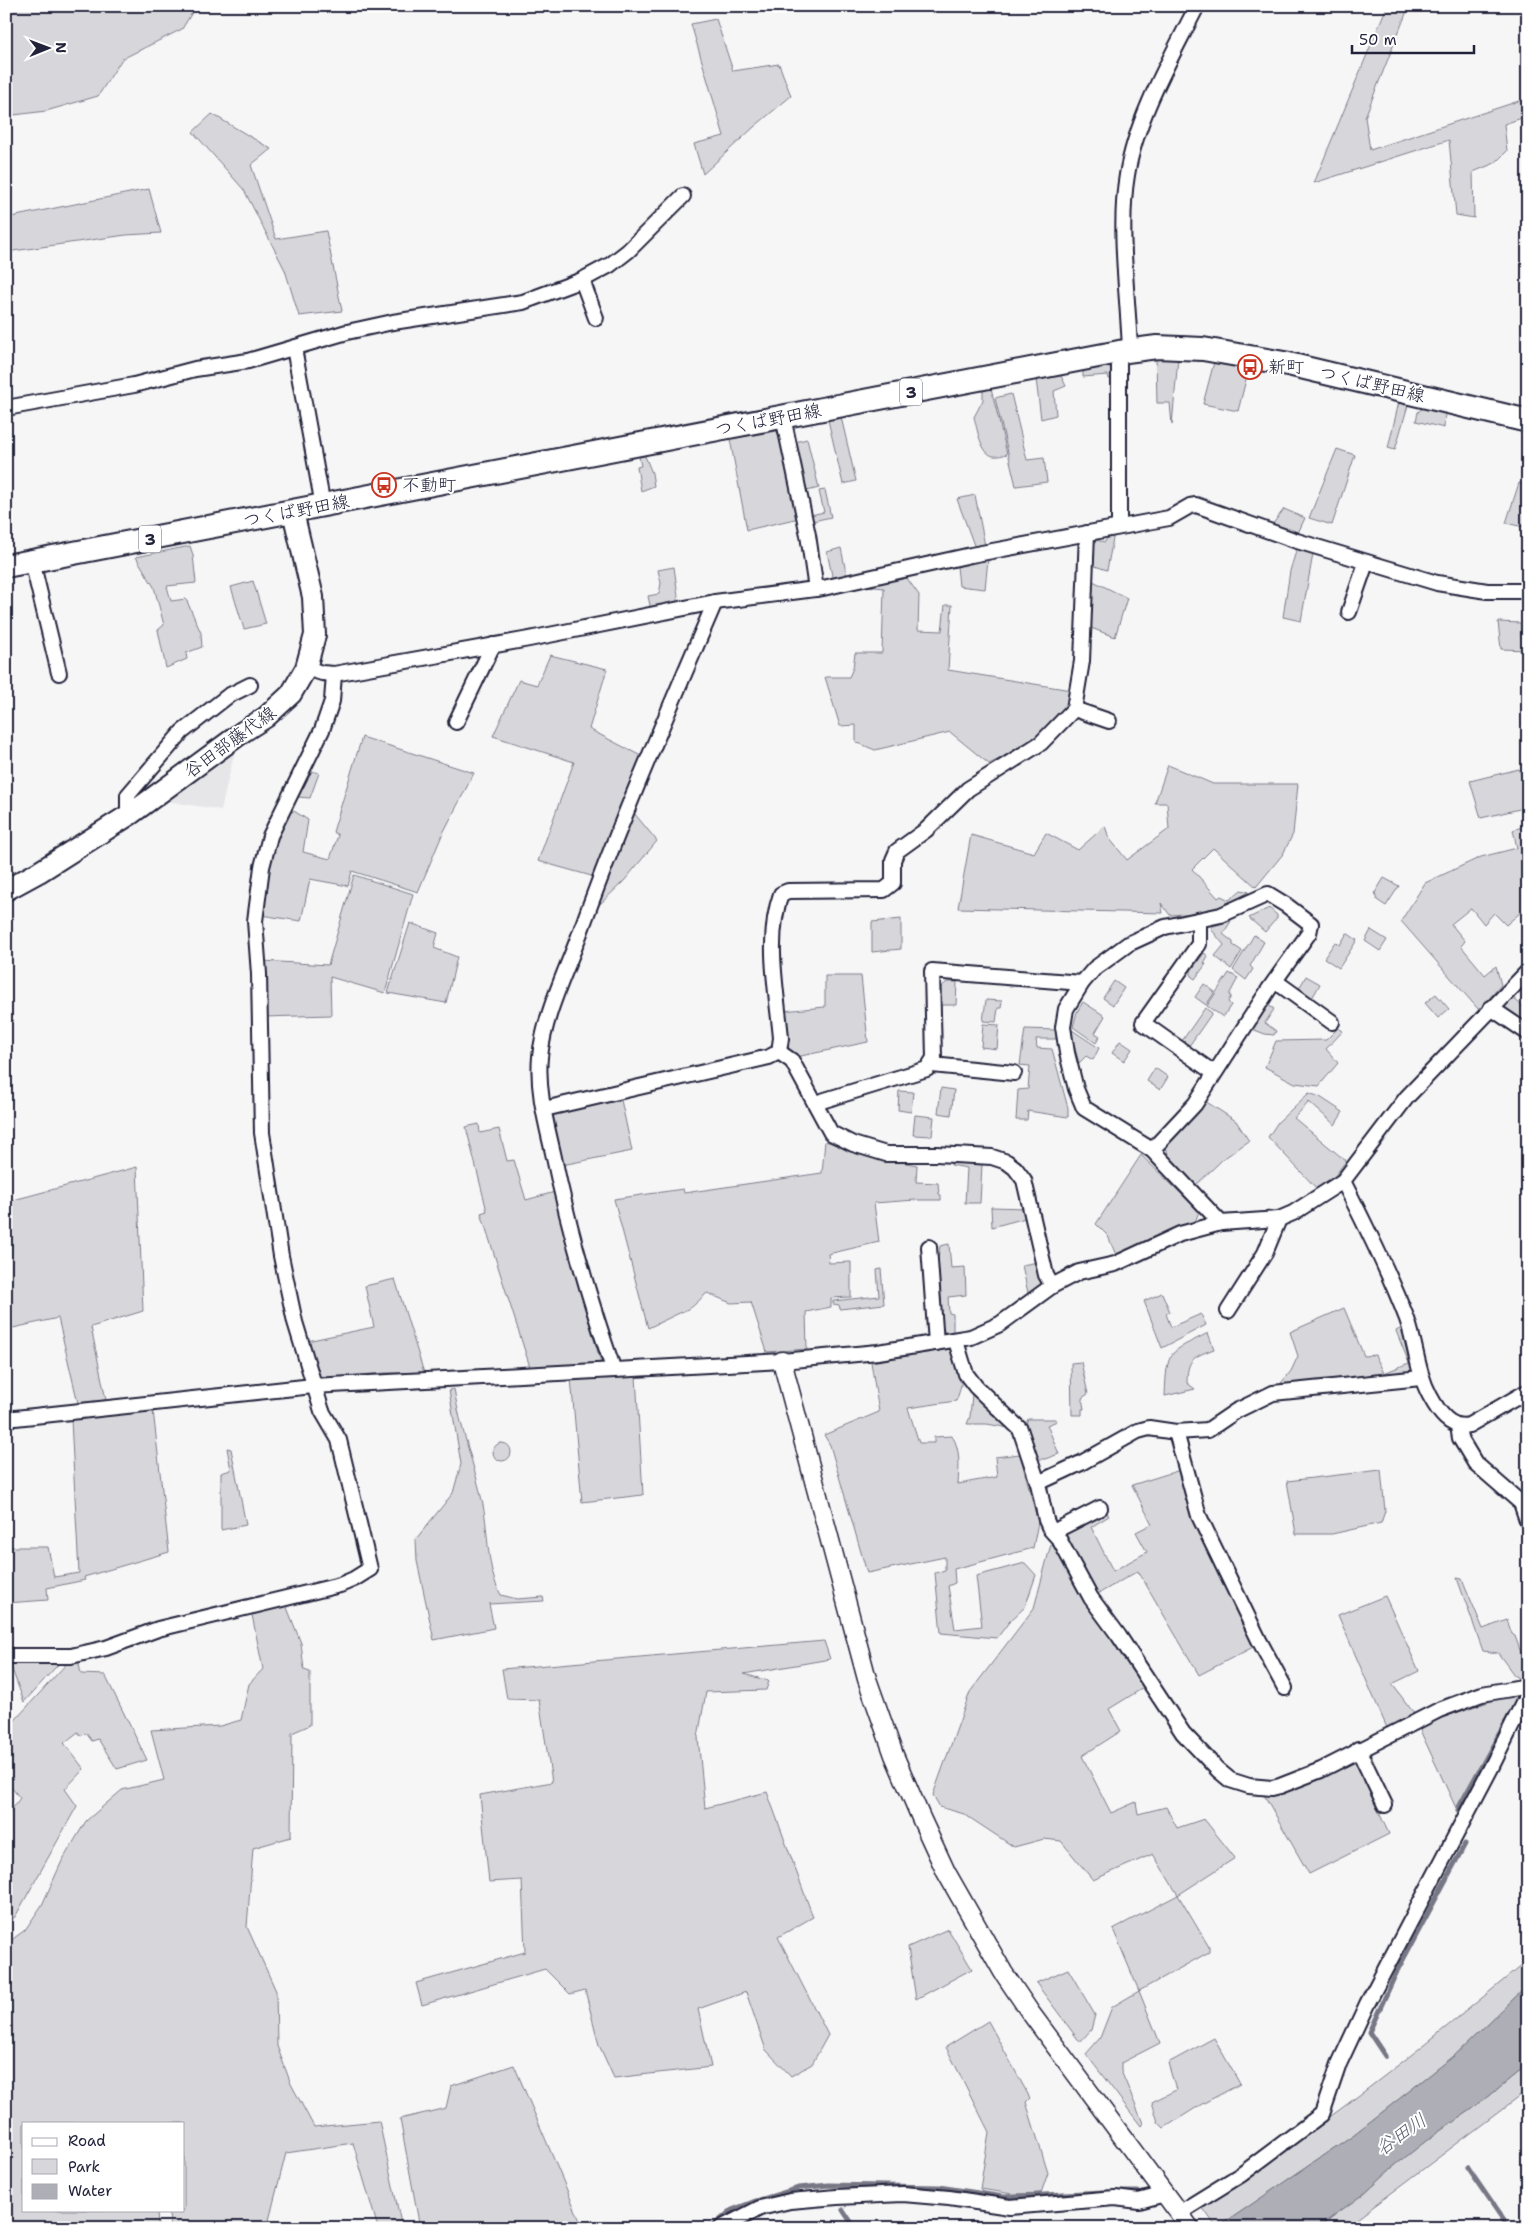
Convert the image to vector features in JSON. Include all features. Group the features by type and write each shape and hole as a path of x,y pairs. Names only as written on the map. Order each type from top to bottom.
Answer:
{"main road":[{"name":"つくば野田線","path":"6,566 1124,351 1179,346 1284,363 1528,421"},
{"name":"谷田部藤代線","path":"6,890 128,816 280,706 291,694 306,668 315,635 316,616 294,512"}],"street":[{"path":"1119,526 1124,351 1124,228 1127,175 1140,128 1197,6"},
{"path":"6,408 134,385 195,369 248,360 347,332 393,322 524,302 582,280 610,265 628,251 683,196"},
{"path":"582,280 596,318"},
{"path":"294,348 323,506"},
{"path":"783,417 808,535 816,588"},
{"path":"306,668 322,673 334,674 715,602 816,588 1119,526 1169,518 1196,504 1297,541 1366,563 1447,584 1487,591 1528,591"},
{"path":"779,1052 781,1038 773,934 776,910 781,894 788,891 884,890 893,884 893,860 897,852 926,830 968,789 1041,743 1074,709 1082,661 1087,533"},
{"path":"32,561 58,673"},
{"path":"1349,612 1366,563"},
{"path":"613,1368 565,1210 544,1110 540,1083 540,1056 549,1018 589,907 656,738 715,602"},
{"path":"456,722 493,645"},
{"path":"6,1656 71,1656 88,1652 158,1629 340,1585 370,1569 339,1440 322,1411 295,1322 280,1256 262,1133 259,974 255,920 262,866 270,836 322,730 332,700 334,674"},
{"path":"128,816 128,795 182,732 228,696 250,685"},
{"path":"1074,709 1110,721"},
{"path":"1152,1150 1194,1104 1274,981 1309,933 1311,924 1286,904 1268,894 1221,914 1165,927 1128,944 1094,969 1082,984 1066,1010 1063,1027 1076,1089 1084,1108 1152,1150 1221,1223"},
{"path":"1199,920 1199,944 1143,1023 1214,1073"},
{"path":"932,1066 934,1058 932,971 1082,984"},
{"path":"6,1418 313,1386 613,1368 782,1361 878,1352 956,1341 990,1330 1052,1286 1079,1272 1115,1264 1180,1234 1221,1223 1279,1220 1343,1181 1407,1097 1528,971"},
{"path":"1274,981 1332,1022"},
{"path":"1491,1008 1528,1034"},
{"path":"544,1110 769,1058 779,1052"},
{"path":"779,1052 792,1061 831,1133 854,1144 886,1154 992,1157 1007,1162 1016,1168 1024,1180 1046,1274 1052,1286"},
{"path":"814,1103 928,1069 932,1066 1014,1073"},
{"path":"1343,1181 1377,1248 1407,1322 1421,1378 1448,1422 1458,1426 1473,1423 1528,1390"},
{"path":"1228,1311 1265,1253 1279,1220"},
{"path":"929,1247 936,1344"},
{"path":"956,1341 966,1374 976,1387 1020,1429 1038,1483 1046,1520 1059,1539 1091,1598 1120,1636 1183,1733 1226,1777 1236,1783 1272,1788 1321,1770 1358,1749 1439,1710 1482,1694 1528,1686"},
{"path":"782,1361 867,1679 894,1755 946,1872 1003,1972 1030,2012 1184,2219 1322,2114 1339,2064 1367,2004 1492,1766 1528,1693"},
{"path":"1038,1483 1081,1463 1138,1432 1149,1428 1176,1432 1208,1430 1236,1411 1273,1393 1421,1378"},
{"path":"1458,1426 1460,1438 1475,1463 1524,1501 1528,1523"},
{"path":"1176,1432 1199,1516 1259,1640 1285,1688"},
{"path":"1053,1532 1100,1508"},
{"path":"1358,1749 1385,1806"},
{"path":"721,2228 760,2208 790,2201 837,2197 904,2194 949,2198 1010,2207 1115,2198 1139,2201 1165,2194"}],"shaded area":[{"path":"235,750 221,810 160,800"}],"green space":[{"path":"6,6 196,6 182,29 122,59 98,96 46,111 6,116"},
{"path":"1387,6 1409,6 1365,117 1370,150 1528,98 1528,116 1504,124 1507,151 1495,163 1473,172 1474,218 1456,215 1449,140 1314,183"},
{"path":"716,19 733,71 779,64 791,96 703,174 694,144 724,136 691,24"},
{"path":"212,114 271,149 251,165 276,239 326,231 342,311 299,316 285,270 244,190 193,132"},
{"path":"149,189 161,233 126,235 6,252 6,218"},
{"path":"1156,358 1178,358 1172,425 1170,403 1157,403"},
{"path":"1214,362 1249,368 1238,411 1203,404"},
{"path":"1112,365 1113,378 1109,379 1108,375 1083,377 1083,370"},
{"path":"1060,374 1066,386 1054,391 1056,415 1041,419 1036,379"},
{"path":"991,388 1007,454 997,456 990,454 983,446 974,417 983,400 983,391"},
{"path":"1011,394 1027,460 1044,458 1047,482 1016,486 995,398"},
{"path":"1399,402 1408,405 1395,450 1388,448"},
{"path":"1424,407 1445,413 1444,428 1416,421 1418,412"},
{"path":"841,417 856,481 843,484 828,420"},
{"path":"777,431 799,518 747,530 730,439"},
{"path":"807,439 819,488 807,491 795,442"},
{"path":"1337,449 1355,455 1332,525 1309,518"},
{"path":"645,456 652,473 654,486 641,491 637,467 641,466 639,457"},
{"path":"1519,483 1528,486 1528,528 1506,523"},
{"path":"825,490 831,517 813,521 811,515 824,512 819,491"},
{"path":"975,495 985,546 975,548 957,499"},
{"path":"1284,509 1305,518 1297,535 1272,525"},
{"path":"1114,533 1107,570 1092,565 1095,540 1105,542 1109,534"},
{"path":"190,546 193,555 196,583 167,586 171,601 186,599 201,633 202,647 186,653 187,659 166,668 158,630 164,625 154,587 136,557"},
{"path":"841,548 847,577 833,580 827,552"},
{"path":"1297,548 1313,554 1301,621 1283,617 1290,571"},
{"path":"988,559 985,589 959,586 957,566"},
{"path":"674,567 678,596 676,604 651,610 648,596 659,594 661,583 658,570"},
{"path":"906,577 919,595 918,630 942,631 945,605 952,605 948,670 1071,690 1067,706 1045,732 1018,750 989,764 950,732 875,750 856,742 856,725 840,726 825,677 849,677 853,668 855,653 882,653 884,588 866,586 869,583"},
{"path":"253,581 266,624 244,629 231,587"},
{"path":"1093,581 1127,598 1115,637 1091,628"},
{"path":"1498,622 1521,623 1521,638 1528,640 1528,650 1501,649"},
{"path":"550,655 607,669 589,729 641,756 595,877 538,861 574,762 493,736 519,680 537,685"},
{"path":"362,737 474,773 442,835 418,892 352,871 348,886 310,879 301,921 260,915 270,856 289,813 294,811 308,820 303,852 330,859 338,835 333,832"},
{"path":"1168,765 1213,784 1298,784 1293,834 1283,854 1256,887 1213,848 1192,869 1218,898 1221,896 1229,900 1241,890 1249,892 1219,907 1192,913 1170,915 1161,903 1163,913 958,908 971,835 1034,853 1046,833 1078,850 1105,826 1109,838 1127,860 1169,829 1167,803 1155,803"},
{"path":"1519,769 1528,797 1528,807 1481,818 1470,781"},
{"path":"312,771 319,773 310,798 298,797"},
{"path":"634,813 657,841 624,881 597,907"},
{"path":"1528,825 1528,906 1506,925 1494,913 1484,924 1471,908 1451,924 1465,941 1461,946 1485,975 1496,966 1501,985 1479,1010 1401,921 1425,883 1481,857 1517,848 1513,830"},
{"path":"354,875 413,894 385,993 330,977 331,1015 264,1017 263,961 328,965"},
{"path":"1384,878 1399,886 1386,906 1377,900 1375,893"},
{"path":"1269,908 1277,915 1277,918 1265,932 1249,918"},
{"path":"901,919 901,949 872,952 872,922"},
{"path":"1231,921 1223,934 1233,942 1233,945 1242,951 1231,969 1215,956 1224,945 1211,929 1213,926"},
{"path":"410,923 438,933 434,948 457,957 446,1003 388,993"},
{"path":"1371,930 1387,940 1380,951 1365,941"},
{"path":"1347,933 1357,940 1339,968 1324,958 1335,942 1340,945"},
{"path":"1254,935 1264,942 1250,966 1253,969 1246,980 1233,970"},
{"path":"1204,953 1208,956 1204,963 1206,964 1195,979 1191,976 1191,971"},
{"path":"1229,973 1238,978 1229,995 1231,996 1228,1002 1231,1005 1223,1017 1207,1006"},
{"path":"825,976 861,976 868,1042 796,1057 791,1054 787,1044 783,1011 825,1007"},
{"path":"1306,976 1320,984 1311,1000 1297,992"},
{"path":"1114,981 1124,988 1113,1005 1103,998"},
{"path":"947,982 957,982 956,1005 942,1005 941,987"},
{"path":"1204,984 1215,992 1206,1005 1195,997"},
{"path":"1436,994 1449,1009 1438,1018 1425,1003"},
{"path":"1512,997 1528,1011 1528,1028 1501,1008"},
{"path":"986,1000 1002,1001 1001,1008 998,1008 996,1022 983,1021"},
{"path":"1083,1002 1105,1016 1095,1033 1100,1036 1096,1043 1073,1027 1077,1012"},
{"path":"1268,1005 1274,1009 1265,1023 1276,1031 1274,1035 1252,1029"},
{"path":"1205,1008 1212,1013 1189,1046 1182,1041"},
{"path":"983,1024 999,1025 997,1049 981,1047"},
{"path":"1338,1028 1343,1031 1326,1049 1338,1063 1319,1086 1295,1083 1265,1067 1276,1041 1326,1040"},
{"path":"1025,1029 1056,1030 1056,1039 1036,1039 1037,1048 1052,1049 1068,1108 1068,1117 1028,1111 1027,1120 1016,1120 1018,1090 1028,1089 1030,1066 1020,1065"},
{"path":"1072,1030 1099,1048 1093,1060 1086,1056 1079,1063 1073,1042"},
{"path":"1120,1041 1132,1049 1124,1061 1112,1053"},
{"path":"1155,1068 1168,1077 1160,1090 1147,1081"},
{"path":"941,1088 954,1090 951,1115 938,1113"},
{"path":"899,1091 913,1092 911,1112 898,1110"},
{"path":"1309,1093 1320,1097 1343,1112 1335,1125 1309,1102 1294,1118 1346,1161 1328,1185 1318,1190 1268,1137 1278,1122"},
{"path":"621,1100 632,1151 562,1165 551,1116 555,1113"},
{"path":"1205,1101 1236,1121 1249,1141 1223,1159 1195,1186 1169,1159 1166,1146"},
{"path":"915,1115 934,1117 932,1136 913,1135"},
{"path":"479,1124 480,1133 499,1129 507,1161 514,1160 526,1200 555,1192 573,1267 601,1363 530,1367 481,1213 487,1211 466,1127"},
{"path":"825,1141 876,1157 917,1165 916,1182 938,1183 941,1200 874,1203 879,1242 828,1254 829,1263 851,1262 851,1297 831,1298 831,1307 806,1312 807,1349 767,1352 751,1302 731,1303 707,1293 692,1307 648,1328 614,1199 683,1189 684,1193 822,1173"},
{"path":"1141,1155 1199,1211 1195,1223 1116,1255 1108,1236 1096,1224"},
{"path":"951,1161 982,1164 980,1203 965,1203 967,1168 951,1165"},
{"path":"137,1167 143,1311 91,1327 106,1400 78,1403 58,1318 13,1328 6,1307 6,1202"},
{"path":"991,1207 1027,1208 1029,1217 992,1227"},
{"path":"949,1244 951,1268 965,1267 966,1295 948,1297 949,1313 953,1314 953,1332 947,1333 943,1330 938,1259 940,1246"},
{"path":"1038,1262 1044,1282 1031,1293 1028,1293 1022,1265"},
{"path":"881,1269 884,1304 840,1309 839,1305 833,1304 833,1301 879,1296 877,1270"},
{"path":"395,1279 424,1373 386,1373 320,1378 315,1374 307,1341 374,1327 365,1286"},
{"path":"1162,1293 1170,1312 1166,1314 1171,1327 1201,1314 1206,1325 1162,1348 1144,1301"},
{"path":"1344,1308 1364,1356 1375,1355 1384,1373 1409,1363 1396,1331 1402,1328 1414,1366 1409,1373 1286,1387 1281,1383 1291,1371 1298,1356 1290,1332"},
{"path":"1208,1333 1214,1349 1196,1357 1188,1369 1187,1383 1195,1389 1165,1396 1167,1369 1172,1354"},
{"path":"951,1349 961,1375 959,1393 956,1401 908,1408 919,1443 934,1443 934,1437 952,1436 958,1453 958,1484 997,1477 995,1457 1020,1454 1038,1522 1033,1548 954,1569 955,1583 948,1586 955,1629 982,1626 976,1576 1025,1563 1036,1575 1025,1607 1009,1622 997,1638 941,1633 935,1573 945,1570 945,1557 867,1573 830,1445 824,1435 879,1412 871,1362"},
{"path":"1081,1362 1088,1394 1082,1398 1084,1409 1082,1409 1082,1415 1072,1415 1071,1363"},
{"path":"636,1376 643,1495 582,1502 571,1378"},
{"path":"454,1389 483,1505 490,1562 496,1585 501,1595 517,1599 543,1597 544,1601 489,1604 494,1628 434,1640 417,1561 416,1539 453,1493 461,1464 449,1390"},
{"path":"972,1394 1009,1428 987,1424 967,1424 970,1417"},
{"path":"153,1410 169,1552 84,1577 85,1580 47,1588 48,1600 6,1603 6,1547 48,1547 54,1577 79,1573 71,1420"},
{"path":"1028,1419 1056,1419 1057,1421 1047,1425 1059,1454 1045,1459 1038,1459 1025,1426"},
{"path":"498,1443 506,1443 511,1448 509,1459 498,1461 493,1456 493,1448"},
{"path":"227,1448 231,1449 246,1525 221,1530 221,1473 231,1470"},
{"path":"1180,1470 1255,1646 1199,1675 1138,1571 1096,1595 1063,1534 1105,1509 1109,1516 1091,1527 1113,1571 1147,1552 1136,1532 1152,1524 1132,1485"},
{"path":"1381,1470 1385,1511 1381,1523 1332,1534 1296,1534 1287,1481"},
{"path":"1054,1540 1097,1615 1143,1688 1109,1709 1121,1731 1082,1756 1111,1813 1136,1802 1138,1814 1166,1807 1177,1828 1204,1819 1235,1858 1178,1895 1153,1854 1093,1880 1061,1841 1044,1839 1014,1847 964,1814 940,1807 933,1795 970,1692 1034,1608 1051,1544"},
{"path":"1457,1578 1462,1579 1483,1629 1507,1620 1523,1658 1528,1659 1527,1678 1524,1681 1514,1675 1498,1653 1483,1651"},
{"path":"1385,1596 1419,1671 1392,1684 1416,1716 1387,1728 1338,1615"},
{"path":"286,1605 301,1643 304,1670 310,1672 310,1725 292,1733 291,1837 253,1848 247,1927 276,1991 277,2046 291,2084 314,2127 379,2121 402,2228 378,2228 353,2143 286,2153 267,2228 171,2228 168,2212 185,2212 185,2122 22,2122 22,2212 157,2212 158,2228 6,2228 6,1944 25,1930 42,1905 62,1861 86,1821 122,1790 164,1780 151,1730 220,1726 241,1720 249,1684 263,1669 252,1615"},
{"path":"824,1641 830,1659 744,1674 769,1681 766,1690 706,1692 698,1737 705,1808 767,1792 813,1917 778,1937 828,2035 812,2064 791,2076 766,2050 746,1992 698,2009 711,2067 614,2078 599,2045 585,1990 570,1994 545,1969 422,2005 416,1983 525,1952 522,1880 489,1882 480,1795 552,1782 539,1700 507,1699 502,1669"},
{"path":"63,1659 24,1702 9,1661"},
{"path":"78,1659 81,1674 105,1675 147,1760 117,1769 98,1739 92,1741 86,1733 81,1736 78,1732 64,1743 84,1769 65,1789 77,1806 15,1917 6,1923 6,1818 20,1798 6,1781 6,1730 69,1661"},
{"path":"1515,1693 1517,1698 1456,1808 1419,1728 1444,1717"},
{"path":"1354,1759 1389,1834 1309,1874 1263,1793"},
{"path":"1178,1895 1209,1947 1209,1952 1139,1991 1113,1929"},
{"path":"948,1929 972,1969 916,1999 908,1947"},
{"path":"1528,1960 1528,1985 1454,2056 1353,2135 1217,2228 1200,2204 1285,2149 1327,2119 1409,2057"},
{"path":"1068,1969 1095,2015 1091,2030 1080,2042 1036,1983"},
{"path":"1139,1991 1160,2043 1121,2063 1121,2071 1143,2123 1141,2126 1086,2054 1100,2038 1112,2007"},
{"path":"988,2021 1030,2098 1026,2102 1048,2173 1041,2193 1013,2194 980,2189 989,2132 946,2047"},
{"path":"1214,2038 1240,2084 1202,2104 1164,2128 1158,2122 1152,2102 1176,2090 1168,2063"},
{"path":"1528,2064 1528,2090 1345,2228 1317,2228 1362,2195 1431,2137 1471,2110"},
{"path":"514,2065 583,2228 420,2228 400,2119 446,2108 451,2086"}],"water":[{"name":"谷田川","path":"1528,1985 1528,2064 1471,2110 1431,2137 1362,2195 1317,2228 1217,2228 1353,2135 1454,2056"}],"waterway":[{"path":"1458,1810 1506,1722"},
{"path":"1385,2056 1369,2032 1398,1969 1465,1844"},
{"path":"1467,2167 1509,2228"},
{"path":"711,2228 732,2210 753,2202 799,2188 829,2185 939,2187 1004,2197 1138,2192"},
{"path":"843,2210 855,2228"}],"place":[{"name":"新町","path":"1250,367"},
{"name":"不動町","path":"384,485"}]}
